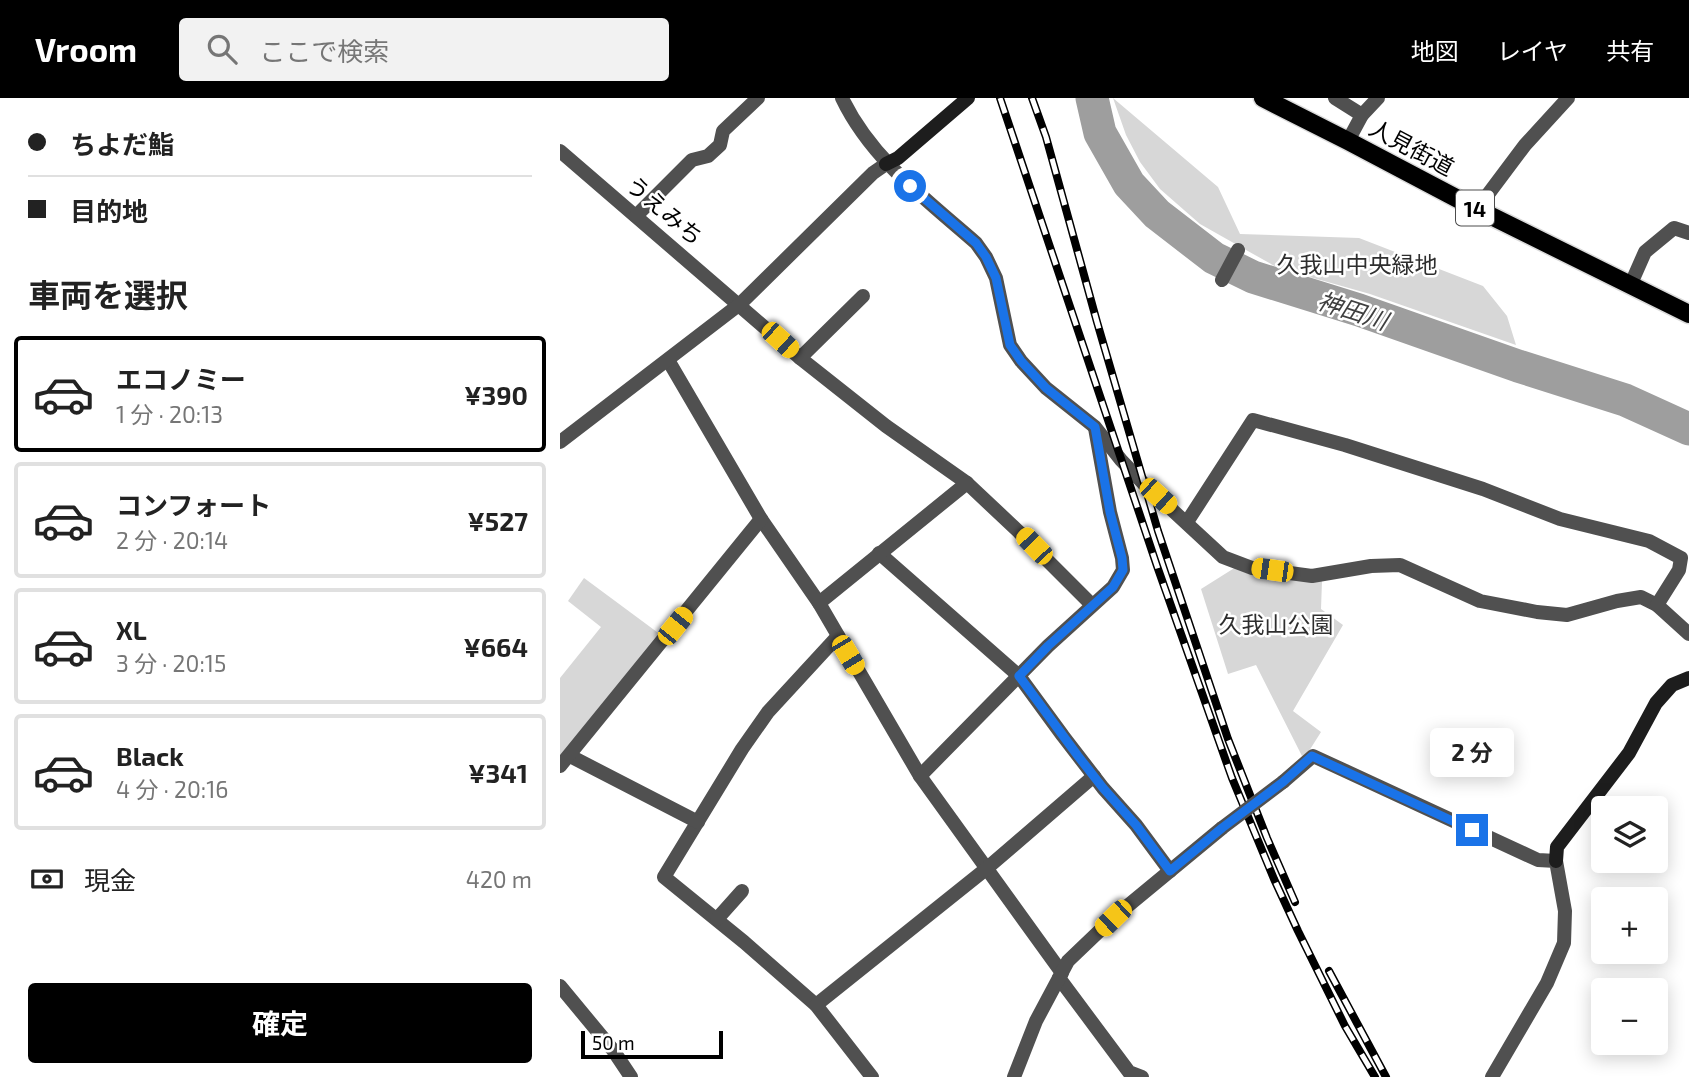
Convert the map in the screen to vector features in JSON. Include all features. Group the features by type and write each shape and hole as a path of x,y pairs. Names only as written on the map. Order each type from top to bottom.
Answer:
{"main road":[{"name":"人見街道","path":"1264,98 1477,209 1689,314"}],"street":[{"path":"636,216 692,160 708,156 720,145 723,131 758,98"},
{"path":"842,98 850,114 886,164 976,243 986,257 996,278 1010,345 1021,361 1046,388 1095,427 1143,483 1223,558 1252,568 1312,576 1371,566 1400,565 1480,601 1567,615 1641,597 1657,605 1689,634"},
{"path":"560,442 740,304 873,173 898,158 968,98"},
{"path":"1335,98 1362,115"},
{"path":"1348,141 1362,115 1378,98"},
{"path":"1477,209 1525,145 1568,98"},
{"name":"うえみち","path":"560,151 800,358 886,426 967,483 1091,605"},
{"path":"1630,286 1645,252 1674,228 1689,233"},
{"path":"1222,280 1238,250"},
{"path":"800,358 863,296"},
{"path":"668,360 761,519 819,603 920,776 1129,1072 1142,1077"},
{"path":"1187,523 1254,420 1345,445 1483,489 1560,519 1649,541 1681,558 1679,570 1657,605"},
{"path":"920,776 1048,646 1113,587 1123,570 1095,427"},
{"path":"819,603 967,483"},
{"path":"698,822 565,761 761,519"},
{"path":"879,553 1019,676 1170,871"},
{"path":"838,636 768,712 742,749 664,877 816,1005 872,1077"},
{"path":"1492,1077 1548,982 1564,943 1565,911 1556,861 1557,847 1629,753 1656,703 1672,685 1689,678"},
{"path":"1014,1077 1036,1021 1068,961 1113,918 1312,756 1538,860 1556,861"},
{"path":"816,1005 986,869 1094,776"},
{"path":"717,919 742,891"},
{"path":"560,986 613,1050 631,1077"}],"green space":[{"name":"久我山中央緑地","path":"1113,98 1218,187 1240,234 1359,238 1483,286 1507,316 1516,345 1370,294 1278,268 1200,224 1160,189 1140,162 1126,135"},
{"name":"久我山公園","path":"1236,567 1322,581 1321,609 1343,625 1293,711 1321,732 1309,751 1302,756 1256,665 1228,674 1201,589"},
{"path":"584,578 661,635 560,760 560,678 601,627 568,601"}],"waterway":[{"name":"神田川","path":"1092,98 1100,133 1129,184 1157,214 1214,258 1253,277 1625,400 1689,429"}],"railway":[{"path":"1000,98 1157,566 1232,778 1298,931 1345,1026 1375,1077"},
{"path":"1032,98 1046,137 1158,531 1228,739 1295,902"},
{"path":"1329,971 1386,1077"}],"route":[{"path":"910,186 976,243 986,257 996,278 1010,345 1021,361 1046,388 1095,427 1123,570 1113,587 1019,676 1078,756 1136,825 1170,871 1312,756 1472,830"}]}
